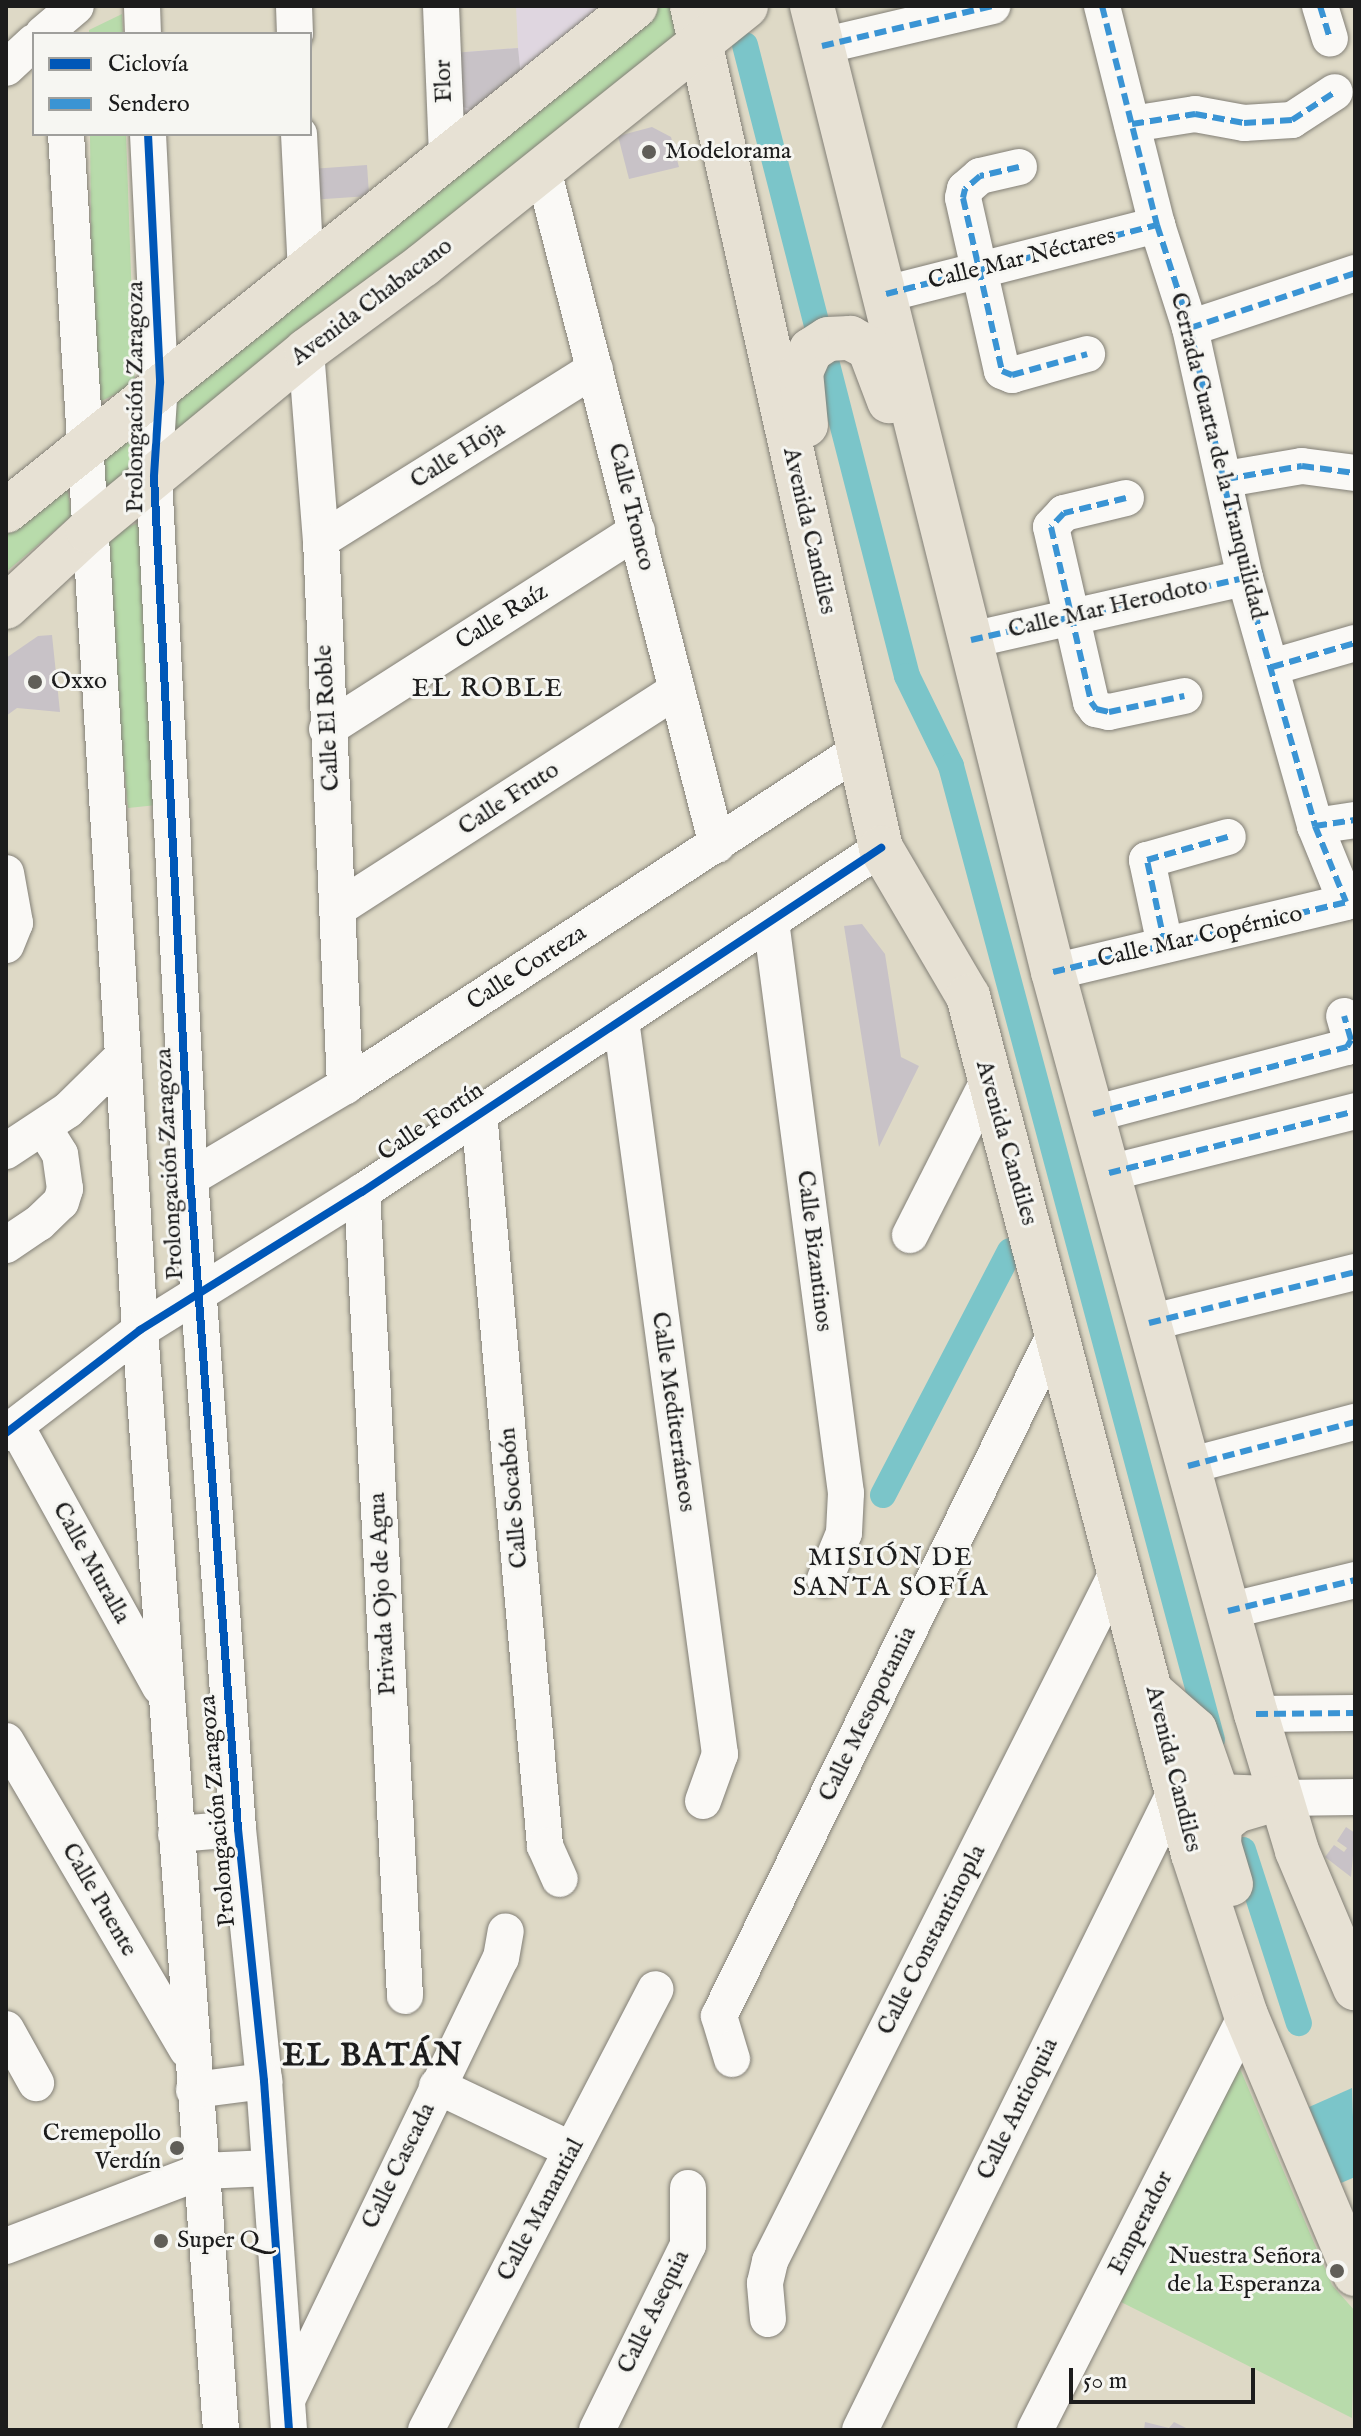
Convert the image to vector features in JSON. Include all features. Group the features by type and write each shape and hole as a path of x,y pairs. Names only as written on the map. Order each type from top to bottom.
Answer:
{"main road":[{"path":"6,511 160,383 306,271 636,6"},
{"name":"Avenida Chabacano","path":"6,607 88,531 306,351 543,170 696,25 746,6"},
{"name":"Avenida Candiles","path":"696,25 881,848 968,996 988,1081 1058,1328 1177,1788 1223,1952 1246,2015 1355,2274"},
{"path":"817,26 1053,972 1256,1714 1280,1798 1355,1988"},
{"path":"804,507 808,452 800,379 806,357 835,340 873,354 905,453 928,474"},
{"path":"1155,1695 1195,1730 1218,1796 1280,1798"},
{"path":"1223,1952 1238,1912 1219,1844 1220,1824 1236,1811 1280,1798"}],"street":[{"path":"142,6 143,32"},
{"path":"294,6 295,32"},
{"name":"Flor","path":"441,6 447,156"},
{"path":"817,26 992,6"},
{"name":"Cerrada Cuarta de la Tranquilidad","path":"1102,6 1157,225 1190,328 1226,479 1245,578 1315,826 1351,906"},
{"path":"6,68 32,44"},
{"path":"1132,124 1195,114 1252,124 1292,120 1335,92"},
{"name":"Prolongación Zaragoza","path":"66,136 88,531 140,1330 221,2430"},
{"name":"Prolongación Zaragoza","path":"148,136 160,383 154,477 190,1178 238,1829 264,2081 288,2415"},
{"path":"299,136 306,271"},
{"path":"1019,167 980,176 965,189 1002,371 1012,375 1087,354"},
{"name":"Calle Tronco","path":"543,170 717,845"},
{"name":"Calle Mar Néctares","path":"886,294 1157,225"},
{"path":"1190,328 1355,273"},
{"name":"Calle El Roble","path":"306,351 321,540 327,729 340,907 345,1086"},
{"name":"Calle Hoja","path":"321,540 595,369"},
{"path":"1226,479 1302,466 1355,473"},
{"path":"1126,498 1064,513 1051,527 1069,616 1096,709 1109,712 1184,696"},
{"name":"Calle Raíz","path":"327,729 637,531"},
{"name":"Calle Mar Herodoto","path":"971,640 1245,578"},
{"path":"1272,667 1355,643"},
{"name":"Calle Fruto","path":"340,907 677,690"},
{"name":"Calle Corteza","path":"190,1178 345,1086 858,751"},
{"path":"1315,826 1355,820"},
{"path":"1165,945 1147,860 1228,837"},
{"name":"Calle Fortín","path":"11,1430 140,1330 362,1192 881,848"},
{"path":"6,873 15,923 6,945"},
{"name":"Calle Mar Copérnico","path":"1053,972 1351,906"},
{"name":"Calle Bizantinos","path":"771,921 846,1493 844,1533 825,1579"},
{"path":"1093,1114 1347,1047 1351,1040 1344,1016"},
{"name":"Calle Mediterráneos","path":"621,1020 720,1754 703,1801"},
{"path":"6,1151 44,1128 105,1079 122,1057"},
{"path":"910,1235 988,1081"},
{"path":"1109,1173 1355,1111"},
{"name":"Calle Socabón","path":"479,1113 545,1846 560,1879"},
{"path":"6,1245 39,1223 61,1202 65,1189 60,1154 44,1128"},
{"name":"Privada Ojo de Agua","path":"362,1192 405,1996"},
{"path":"1149,1323 1355,1272"},
{"name":"Calle Mesopotamia","path":"732,2059 719,2016 1058,1328"},
{"path":"1188,1466 1355,1422"},
{"name":"Calle Muralla","path":"11,1430 166,1699"},
{"name":"Calle Constantinopla","path":"768,2319 765,2283 770,2261 1120,1567"},
{"path":"1228,1611 1355,1580"},
{"path":"1256,1714 1355,1713"},
{"name":"Calle Puente","path":"6,1741 193,2074"},
{"name":"Calle Antioquia","path":"860,2430 1177,1788"},
{"path":"1280,1798 1355,1797"},
{"path":"176,1834 238,1829"},
{"name":"Calle Cascada","path":"288,2415 437,2086 501,1958 506,1931"},
{"name":"Calle Manantial","path":"426,2430 656,1989"},
{"name":"Emperador","path":"1035,2430 1246,2015"},
{"path":"6,2029 36,2083"},
{"path":"193,2074 264,2081"},
{"path":"437,2086 572,2150"},
{"path":"6,2246 202,2171 270,2168"},
{"name":"Calle Asequia","path":"597,2430 688,2245 688,2188"}],"shaded area":[{"path":"516,6 610,6 468,119 461,116 453,53 518,48"}],"green space":[{"path":"646,6 680,6 689,37 164,456 166,385"},
{"path":"122,14 123,32 89,30"},
{"path":"90,136 126,136 135,385 93,405"},
{"path":"138,424 139,467 106,488 101,449"},
{"path":"65,475 72,516 6,572 6,523"},
{"path":"142,522 157,805 128,808 101,535"},
{"path":"1238,2064 1332,2285 1355,2311 1352,2418 1121,2302"}],"water":[{"path":"1352,2088 1355,2177 1341,2183 1309,2107"}],"building":[{"path":"518,48 521,77 477,111 460,106 453,53"},
{"name":"Modelorama","path":"652,127 671,137 679,167 629,179 618,136"},
{"path":"367,165 369,196 313,200 311,169"},
{"name":"Oxxo","path":"52,635 60,712 17,708 6,716 6,658 38,636"},
{"path":"862,924 885,954 901,1057 919,1066 879,1147 844,926"},
{"path":"1346,1827 1355,1833 1351,1877 1325,1857 1334,1845 1344,1852 1347,1848 1337,1841"},
{"path":"1145,2422 1169,2428 1174,2422 1190,2430 1144,2430"}],"waterway":[{"path":"745,45 907,676 951,766 1212,1740"},
{"path":"883,1495 1010,1251"},
{"path":"1243,1850 1299,2023"}],"marked path":[{"path":"822,46 992,6"},
{"path":"1102,6 1157,225 1190,328 1245,578 1315,826 1346,902"},
{"path":"1320,6 1330,38"},
{"path":"1132,124 1195,114 1244,123 1292,120 1335,92"},
{"path":"1019,167 980,176 965,189 963,198 1002,371 1012,375 1087,354"},
{"path":"886,294 1157,225"},
{"path":"1190,328 1355,273"},
{"path":"1226,479 1302,466 1355,473"},
{"path":"1126,498 1064,513 1051,527 1091,702 1096,709 1109,712 1184,696"},
{"path":"971,640 1245,578"},
{"path":"1272,667 1355,643"},
{"path":"1315,826 1355,820"},
{"path":"1165,945 1147,860 1228,837"},
{"path":"1053,972 1346,902"},
{"path":"1093,1114 1347,1047 1351,1040 1344,1016"},
{"path":"1109,1173 1355,1111"},
{"path":"1149,1323 1355,1272"},
{"path":"1188,1466 1355,1422"},
{"path":"1228,1611 1355,1580"},
{"path":"1256,1714 1355,1713"}],"cycle path":[{"path":"148,136 160,383 154,477 190,1178 238,1829 264,2081 289,2430"},
{"path":"6,1433 140,1330 362,1192 881,848"}],"place":[{"name":"Modelorama","path":"649,152"},
{"name":"Oxxo","path":"35,682"},
{"name":"Cremepollo Verdín","path":"177,2148"},
{"name":"Super Q","path":"161,2241"},
{"name":"Nuestra Señora de la Esperanza","path":"1337,2271"}],"district":[{"name":"EL ROBLE","path":"488,689"},
{"name":"MISIÓN DE SANTA SOFÍA","path":"891,1573"},
{"name":"EL BATÁN","path":"373,2057"}]}
